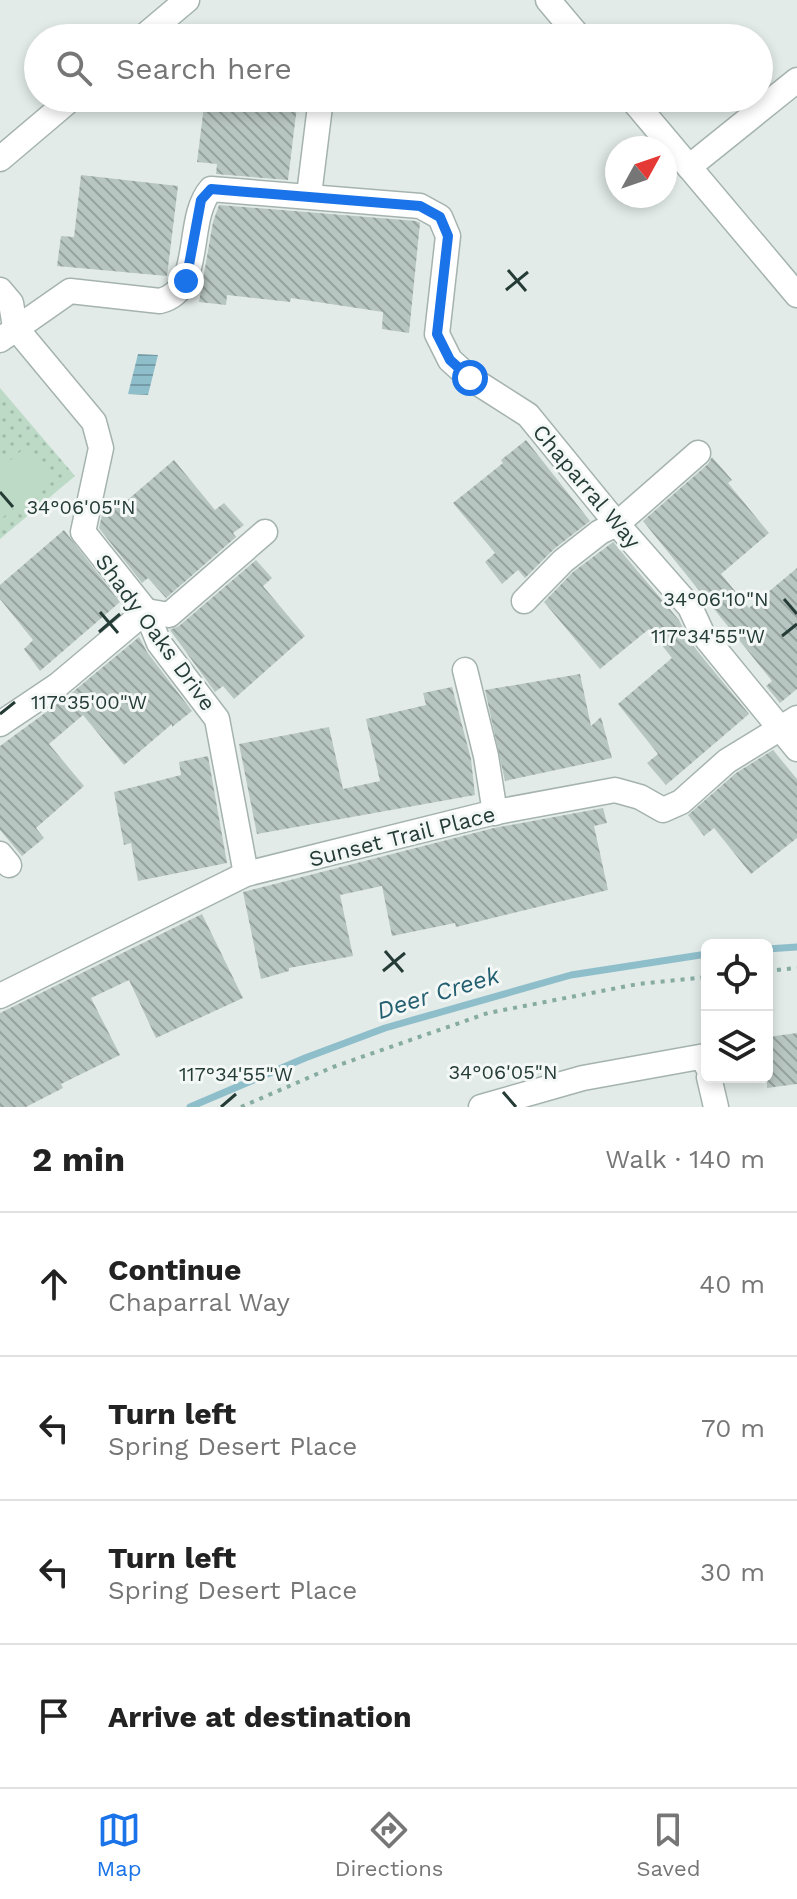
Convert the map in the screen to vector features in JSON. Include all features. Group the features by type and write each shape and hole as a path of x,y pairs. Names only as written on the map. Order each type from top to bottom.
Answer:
{"street":[{"path":"159,24 187,0"},
{"path":"548,0 568,24"},
{"path":"773,99 797,80"},
{"path":"0,159 55,112"},
{"path":"5,331 70,291 160,301 174,298 186,281 201,200 211,189 309,195 319,112"},
{"path":"643,112 797,295"},
{"path":"689,167 757,112"},
{"name":"Chaparral Way","path":"309,195 420,206 440,217 448,236 437,334 450,360 470,378 528,415 690,607 702,633 788,723 797,749"},
{"name":"Shady Oaks Drive","path":"0,290 11,303 5,331 94,422 101,448 83,532 146,611 159,643 217,719 246,874"},
{"path":"524,601 563,561 600,532 617,524 698,453"},
{"path":"0,724 58,685 146,611 169,615 265,532"},
{"path":"465,670 486,756 495,813"},
{"name":"Sunset Trail Place","path":"0,996 246,874 495,813 615,790 640,797 663,810 681,802 727,761 788,723"},
{"path":"481,1107 583,1078 701,1057"},
{"path":"710,1083 716,1107"}],"path":[{"path":"773,970 797,968"},
{"path":"241,1107 333,1067 488,1013 638,984 701,978"}],"green space":[{"path":"0,388 75,476 0,539"},
{"path":"26,447 51,476 0,520 0,469"}],"water":[{"path":"138,354 158,355 148,395 128,394"}],"building":[{"path":"203,112 296,112 288,180 216,174 217,164 197,162"},
{"path":"81,175 178,186 167,276 57,266 61,236 74,237"},
{"path":"219,205 420,223 409,333 382,329 383,312 291,298 290,302 227,295 226,305 199,302 213,222"},
{"path":"526,440 590,521 554,549 525,578 518,570 502,584 485,562 495,553 453,503"},
{"path":"712,457 732,480 728,483 769,533 721,574 749,608 797,568 797,689 780,703 766,686 772,681 643,521 708,464"},
{"path":"174,460 215,510 224,503 244,525 233,533 236,537 166,598 148,578 142,583 99,528 102,515 121,500 124,503"},
{"path":"64,530 120,602 40,671 24,649 33,640 0,599 0,585"},
{"path":"613,542 679,620 690,642 749,714 666,785 647,763 658,754 618,704 672,658 649,629 600,669 544,602 573,572"},
{"path":"256,560 272,578 263,586 305,636 234,699 223,686 215,692 170,630 179,626"},
{"path":"139,637 192,711 124,765 83,715 49,744 84,786 36,828 44,838 22,856 0,830 0,746 68,696"},
{"path":"580,674 591,726 601,717 612,758 505,781 485,690"},
{"path":"452,687 471,759 475,795 257,834 239,744 329,727 343,789 380,781 366,719 426,705 423,693"},
{"path":"773,750 797,779 797,838 751,874 714,828 704,836 688,815 736,773"},
{"path":"208,756 227,863 138,881 131,843 124,845 114,792 181,775 179,762"},
{"path":"603,808 607,823 594,826 608,890 456,927 455,923 392,936 382,886 340,895 353,956 289,968 289,971 261,979 243,892 494,828"},
{"path":"202,914 243,998 156,1038 129,980 91,998 120,1055 61,1084 63,1088 26,1107 0,1107 0,1013"},
{"path":"797,1033 797,1084 767,1088 767,1083 773,1083 773,1036"}],"waterway":[{"name":"Deer Creek","path":"773,949 797,947"},
{"name":"Deer Creek","path":"190,1107 385,1028 571,975 701,955"}],"route":[{"path":"186,281 201,200 211,189 420,206 440,217 448,236 437,334 450,360 470,378"}]}
